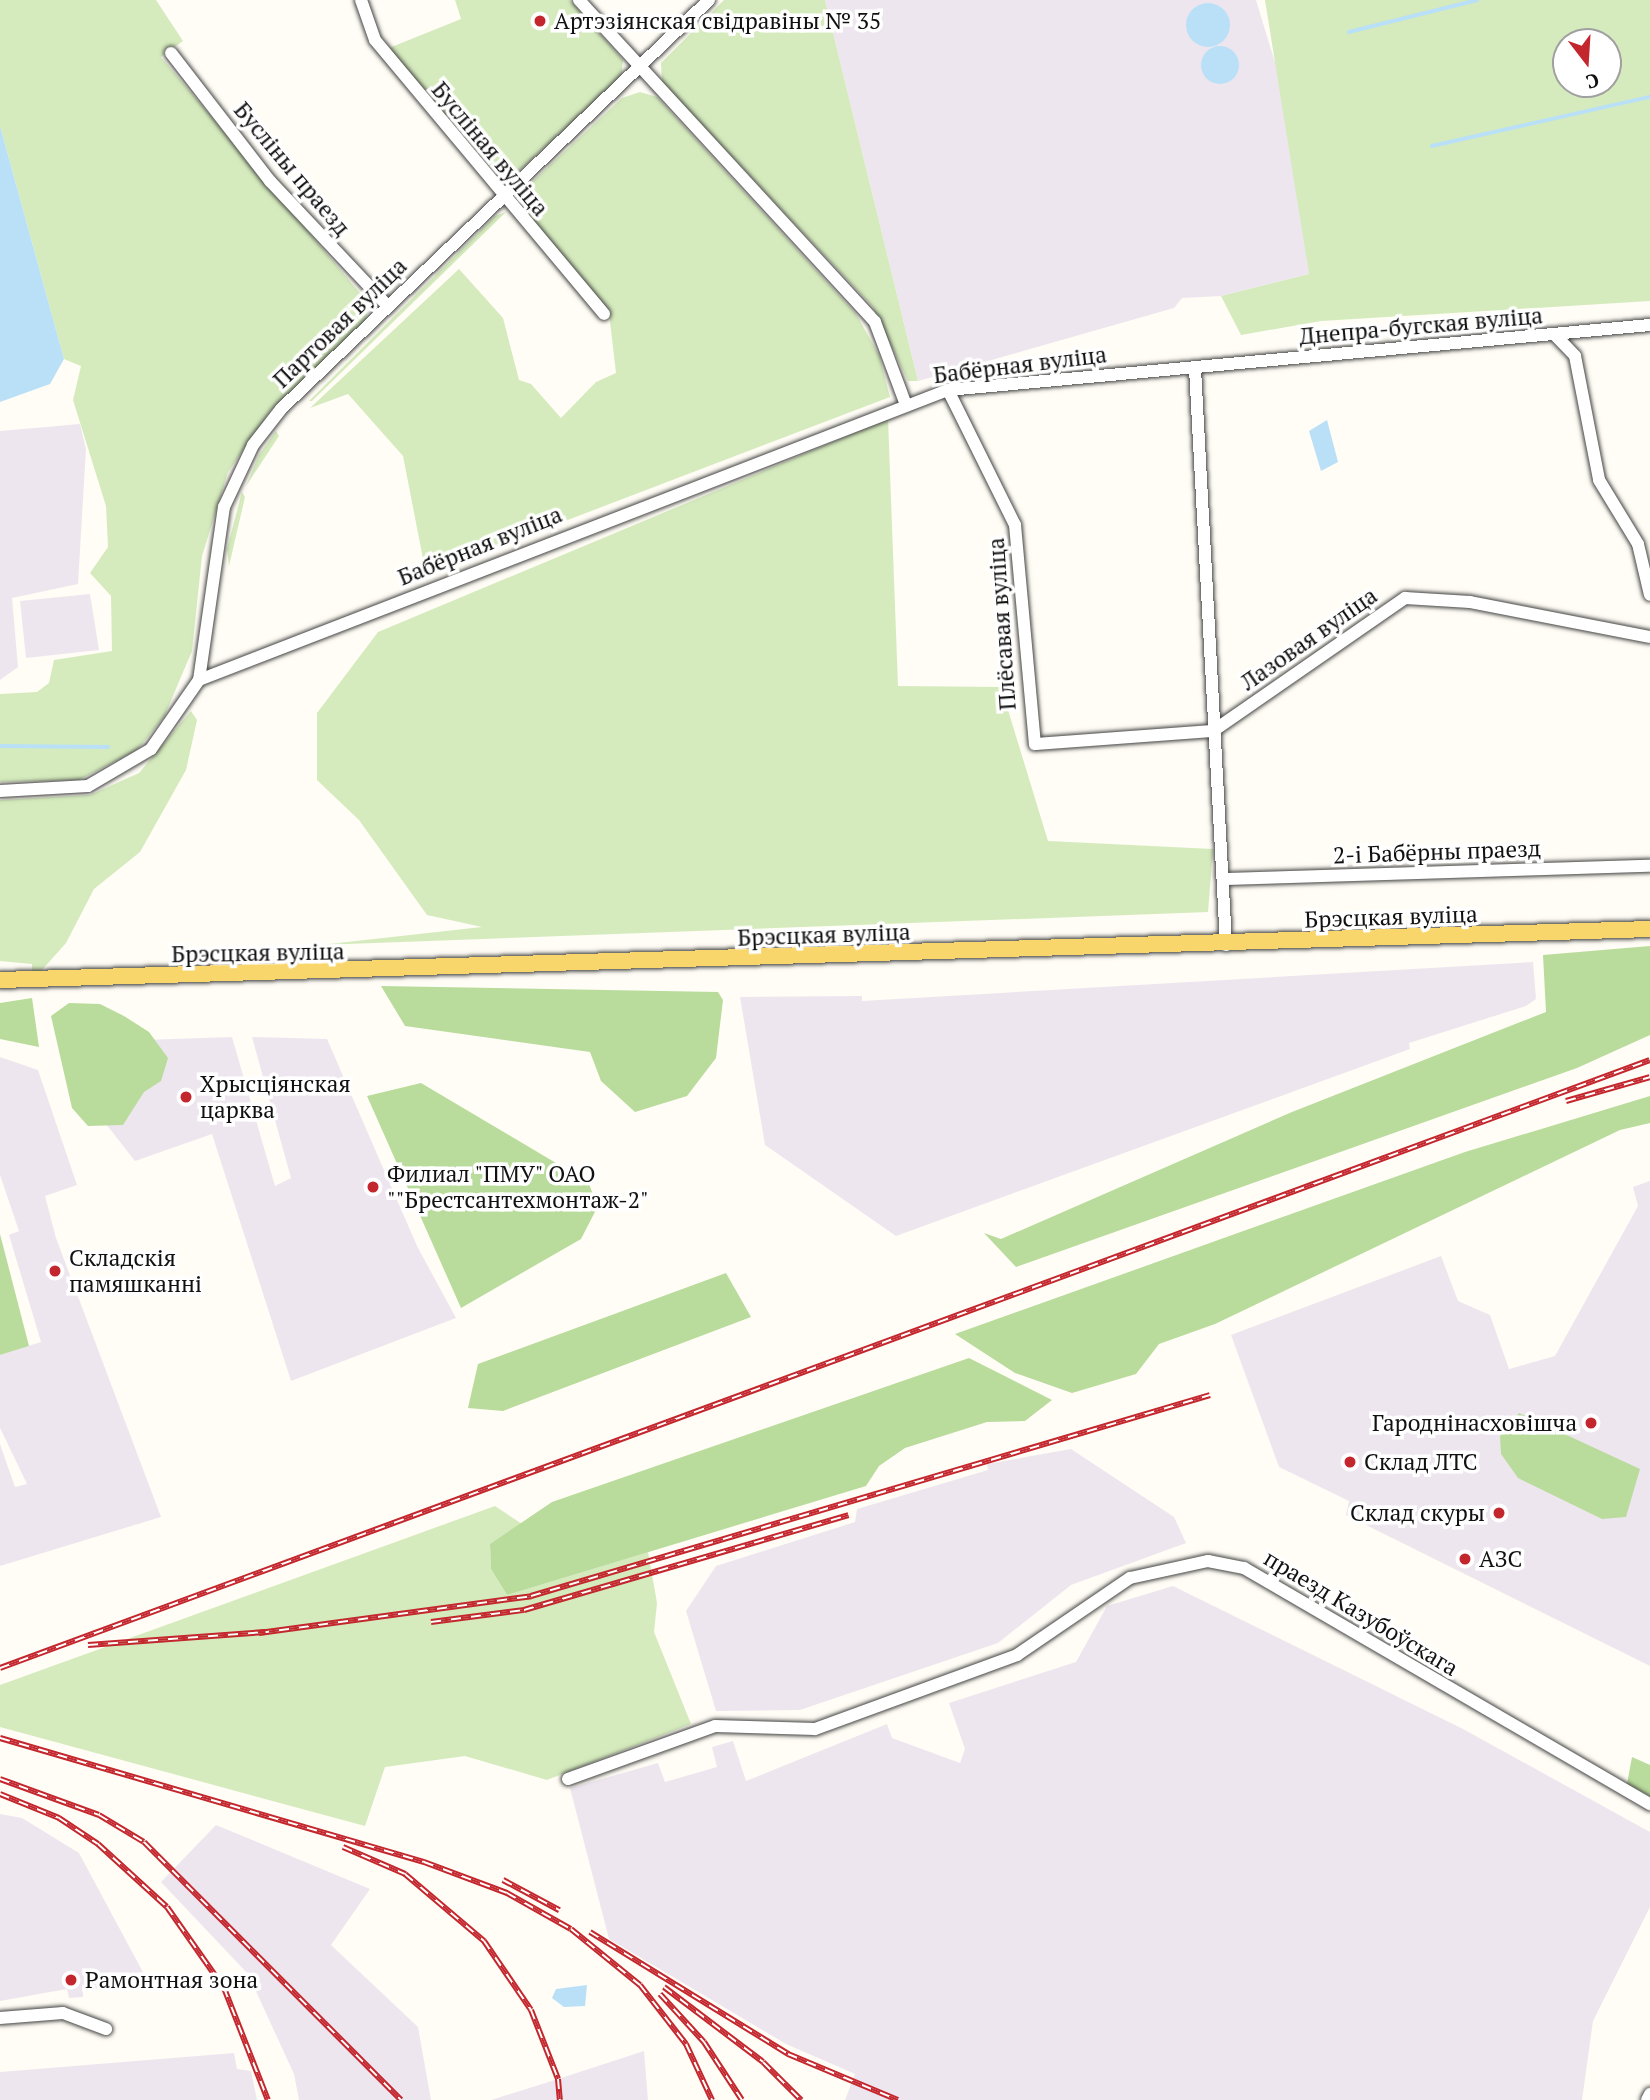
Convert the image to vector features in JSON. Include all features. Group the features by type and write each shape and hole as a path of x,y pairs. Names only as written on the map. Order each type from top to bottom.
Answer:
{"main road":[{"name":"Брэсцкая вуліца","path":"0,980 1226,945 1650,929"}],"street":[{"name":"Бусліная вуліца","path":"361,0 375,40 604,314"},
{"path":"579,0 638,70 875,322 906,405"},
{"name":"Партовая вуліца","path":"199,680 224,507 235,477 281,409 506,197 709,0"},
{"name":"Бусліны праезд","path":"171,53 270,181 388,306"},
{"name":"Днепра-бугская вуліца","path":"1195,368 1650,325"},
{"path":"1555,335 1575,356 1598,480 1638,544 1650,595"},
{"path":"1195,368 1213,731 1225,879 1226,945"},
{"name":"Бабёрная вуліца","path":"199,680 948,390 1195,368"},
{"name":"Плёсавая вуліца","path":"948,390 1015,524 1035,744 1213,731"},
{"name":"Лазовая вуліца","path":"1213,731 1405,598 1470,602 1650,637"},
{"path":"0,791 64,790 122,771 181,713 199,680"},
{"name":"2-і Бабёрны праезд","path":"1225,879 1650,866"},
{"name":"праезд Казубоўскага","path":"568,1779 715,1726 815,1729 1017,1655 1130,1578 1208,1562 1244,1568 1650,1804"},
{"path":"0,2018 63,2013 106,2029"},
{"path":"1647,2100 1650,2094"}],"shaded area":[{"path":"825,0 1256,0 1284,92 1309,274 1221,296 1182,298 1174,308 918,381"},
{"path":"80,424 86,449 78,584 12,598 18,667 0,680 0,431"},
{"path":"90,594 99,650 26,658 20,601"},
{"path":"1533,962 1536,999 1526,1006 1409,1043 1410,1049 896,1236 765,1145 740,997 862,996 862,1001"},
{"path":"232,1037 275,1186 291,1178 252,1037 327,1039 417,1246 456,1318 291,1381 212,1134 135,1161 95,1110 83,1042"},
{"path":"0,1057 38,1070 77,1185 45,1196 56,1238 161,1517 0,1566 0,1444 15,1487 27,1484 0,1428 0,1355 41,1342 9,1235 19,1231 0,1175"},
{"path":"1650,1181 1650,1666 1346,1515 1349,1501 1279,1467 1231,1335 1441,1256 1458,1301 1490,1315 1509,1369 1555,1356 1638,1206 1633,1187"},
{"path":"1071,1449 1174,1517 1186,1543 1071,1585 998,1643 800,1710 716,1711 686,1611 716,1566 855,1522 857,1509 988,1470 987,1464"},
{"path":"1173,1586 1463,1729 1650,1832 1650,1907 1593,2021 1582,2100 845,2100 855,2074 786,2044 609,1939 570,1788 658,1763 665,1782 717,1767 712,1747 733,1741 746,1781 887,1724 892,1738 960,1763 965,1749 949,1703 1076,1662 1107,1606"},
{"path":"0,1814 22,1818 79,1853 145,1976 137,1983 83,1990 83,1997 69,1998 67,1989 0,2001"},
{"path":"216,1825 370,1889 331,1945 418,2027 431,2100 299,2100 294,2074 248,1974 161,1882"},
{"path":"644,2051 648,2100 491,2100 558,2079"},
{"path":"234,2053 237,2069 251,2071 257,2100 0,2100 0,2072"}],"green space":[{"path":"0,0 156,0 183,41 161,57 370,305 364,323 271,410 228,472 202,556 192,651 164,717 137,750 79,780 0,782 0,694 37,692 49,683 54,660 112,651 111,596 90,573 108,547 106,506 73,400 81,366 64,359 0,126"},
{"path":"455,0 570,0 623,60 621,78 504,184 389,48 461,19"},
{"path":"724,0 825,0 918,381 908,381 873,307 662,82 661,63"},
{"path":"1265,0 1650,0 1650,301 1321,321 1241,335 1221,296 1309,274"},
{"path":"640,92 657,97 856,314 879,355 890,397 426,574 403,456 348,394 310,408 459,269 503,318 519,380 531,384 561,418 596,382 616,373 609,313 519,208 527,199 520,193 622,98"},
{"path":"506,212 312,401 309,401 495,216"},
{"path":"888,419 898,686 1001,687 1048,841 1213,849 1208,912 320,945 482,927 427,915 359,820 317,780 317,713 378,632"},
{"path":"276,431 279,436 246,486 259,455"},
{"path":"242,492 245,497 229,566 227,549"},
{"path":"191,711 197,720 186,770 140,852 94,889 66,943 41,971 32,971 32,964 0,961 0,800 90,795 139,773"},
{"path":"1650,946 1650,1035 1577,1068 1016,1267 984,1233 1001,1239 1292,1112 1546,1012 1543,955"},
{"path":"381,986 718,992 723,1000 716,1058 687,1096 635,1112 601,1081 590,1052 405,1026"},
{"path":"32,998 39,1047 0,1039 0,1003"},
{"path":"69,1003 100,1004 124,1016 149,1032 168,1058 161,1081 144,1092 123,1125 88,1126 72,1108 51,1016"},
{"path":"421,1083 588,1182 598,1206 581,1239 461,1308 367,1096"},
{"path":"1650,1096 1650,1123 1620,1130 1215,1324 1159,1344 1136,1374 1072,1393 1015,1373 955,1334 1465,1152"},
{"path":"0,1234 29,1346 0,1355"},
{"path":"726,1273 751,1317 503,1411 468,1408 478,1364"},
{"path":"969,1358 1052,1400 1025,1421 987,1422 905,1448 879,1466 866,1486 507,1595 491,1569 490,1544 552,1502"},
{"path":"1519,1413 1640,1469 1626,1517 1602,1519 1518,1478 1501,1454 1500,1436"},
{"path":"495,1506 522,1524 490,1544 491,1569 507,1595 648,1552 657,1603 654,1632 691,1724 547,1780 465,1756 385,1767 365,1826 0,1727 0,1685"},
{"path":"1632,1757 1650,1765 1650,1796 1627,1784"}],"water":[{"path":"1208,3 1223,10 1230,25 1223,40 1208,47 1193,40 1186,25 1193,10"},
{"path":"1220,46 1233,52 1239,65 1233,78 1220,84 1207,78 1201,65 1207,52"},
{"path":"0,126 64,359 50,384 0,402"},
{"path":"1327,420 1338,462 1321,471 1309,431"},
{"path":"587,1985 585,2006 564,2007 552,1998 556,1989"}],"waterway":[{"path":"1349,32 1477,0"},
{"path":"1432,146 1650,97"},
{"path":"0,746 108,747"}],"railway":[{"path":"0,1668 1650,1060"},
{"path":"1566,1101 1650,1077"},
{"path":"259,1633 531,1596 1210,1395"},
{"path":"431,1622 524,1610 848,1515"},
{"path":"88,1645 266,1632"},
{"path":"0,1738 424,1862 507,1893 571,1929 640,1985 686,2044 712,2100"},
{"path":"0,1779 99,1815 144,1842 401,2100"},
{"path":"0,1794 59,1818 98,1844 167,1907 224,1988 268,2100"},
{"path":"343,1847 405,1874 484,1941 531,2010 558,2079 560,2100"},
{"path":"503,1880 559,1910"},
{"path":"590,1932 788,2054 898,2100"},
{"path":"664,1987 763,2062 801,2100"},
{"path":"660,1994 704,2042 742,2100"}],"place":[{"name":"Артэзіянская свідравіны № 35","path":"540,21"},
{"name":"Хрысціянская царква","path":"186,1097"},
{"name":"Филиал \"ПМУ\" ОАО \"\"Брестсантехмонтаж-2\"","path":"373,1187"},
{"name":"Складскія памяшканні","path":"55,1271"},
{"name":"Гароднінасховішча","path":"1591,1423"},
{"name":"Склад ЛТС","path":"1350,1462"},
{"name":"Склад скуры","path":"1499,1513"},
{"name":"АЗС","path":"1465,1559"},
{"name":"Рамонтная зона","path":"71,1980"}]}
